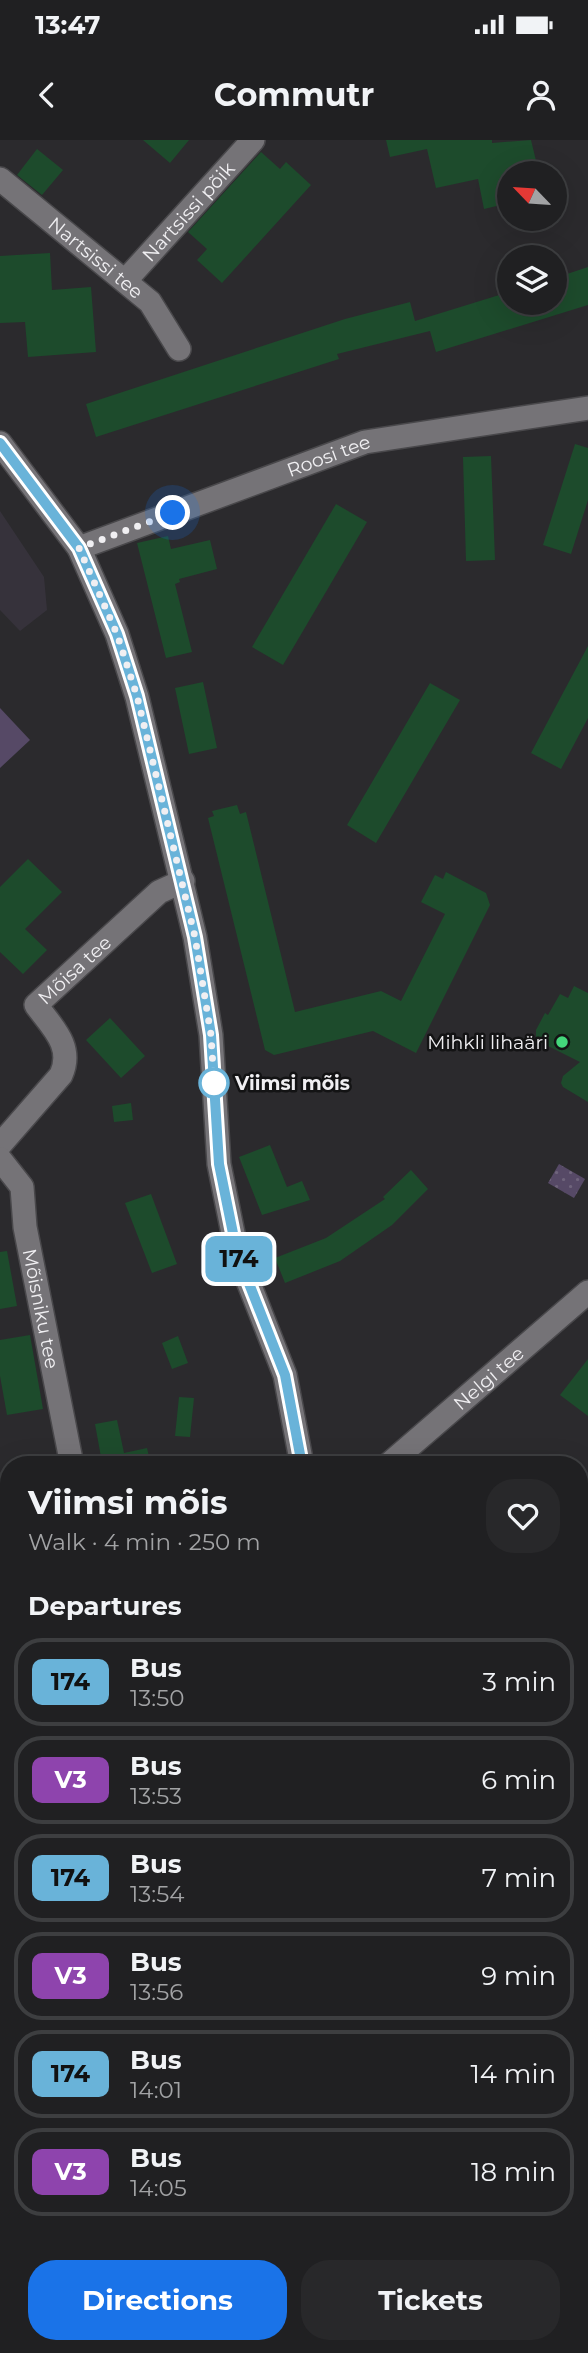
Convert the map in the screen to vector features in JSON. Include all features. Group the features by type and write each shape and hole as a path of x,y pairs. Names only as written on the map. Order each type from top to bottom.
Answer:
{"street":[{"name":"Nartsissi põik","path":"125,281 253,140"},
{"name":"Nartsissi tee","path":"0,178 150,302 179,349"},
{"name":"Roosi tee","path":"79,548 365,442 588,408"},
{"path":"0,443 79,548 117,634 137,696 183,881 211,1035 219,1164 237,1253 285,1375 300,1456"},
{"name":"Mõisa tee","path":"0,1144 61,1075 66,1064 65,1046 36,1005 159,892 183,881"},
{"name":"Mõisniku tee","path":"0,1159 22,1187 25,1227 70,1456"},
{"name":"Nelgi tee","path":"398,1456 588,1292"}],"shaded area":[{"path":"0,511 44,577 47,610 20,631 0,610"},
{"path":"0,708 30,740 0,768"},
{"path":"559,1164 585,1179 574,1198 548,1183"}],"building":[{"path":"143,140 189,140 170,163"},
{"path":"386,140 492,140 492,143 531,140 536,161 497,161 497,206 484,209 478,179 436,188 427,149 390,157"},
{"path":"37,149 63,170 42,195 17,175"},
{"path":"261,152 280,169 286,162 311,185 222,283 197,260 207,249 188,232"},
{"path":"50,253 52,290 91,287 96,352 28,357 25,322 0,323 0,256"},
{"path":"588,267 588,305 567,311 567,274"},
{"path":"497,296 497,315 556,315 436,352 430,331 337,354 339,359 96,437 86,404 345,319 410,302 415,321"},
{"path":"575,444 588,448 588,500 571,554 543,545"},
{"path":"491,456 495,560 466,561 463,457"},
{"path":"336,504 367,522 283,665 252,647"},
{"path":"168,536 171,549 210,540 217,569 179,579 180,582 175,584 192,652 166,658 137,543"},
{"path":"588,646 588,718 561,769 531,753"},
{"path":"203,682 217,748 189,754 175,688"},
{"path":"430,683 460,700 376,843 347,825"},
{"path":"237,805 240,814 246,812 295,1012 381,991 401,1001 445,914 421,902 435,875 443,879 446,872 486,893 490,905 416,1053 373,1031 274,1055 265,1050 208,818 214,816 212,811"},
{"path":"28,859 62,892 25,929 47,950 23,974 0,952 0,887"},
{"path":"574,986 588,993 588,1102 563,1087 561,1083 563,1076 580,1062 536,1040 536,1030 545,1013 548,1015 560,994 568,998"},
{"path":"110,1018 145,1056 121,1078 86,1040"},
{"path":"131,1103 133,1120 114,1122 112,1106"},
{"path":"270,1145 287,1187 302,1181 310,1200 262,1215 239,1157"},
{"path":"411,1170 428,1189 392,1225 340,1261 285,1283 275,1258 326,1238 385,1199 383,1197"},
{"path":"151,1194 177,1264 152,1273 125,1203"},
{"path":"7,1251 17,1306 0,1309 0,1252"},
{"path":"30,1335 43,1409 7,1415 0,1376 0,1340"},
{"path":"178,1336 188,1363 172,1369 162,1343"},
{"path":"588,1359 588,1416 560,1395"},
{"path":"179,1397 194,1398 190,1437 175,1436"},
{"path":"117,1420 124,1453 147,1448 149,1456 101,1456 95,1424"}],"bus line":[{"name":"174","path":"0,443 48,503 79,548 117,634 137,696 195,937 211,1035 219,1164 237,1253 285,1375 300,1456"}],"place":[{"name":"Mihkli lihaäri","path":"562,1042"},
{"name":"Viimsi mõis","path":"214,1083"}],"route":[{"path":"173,513 79,548 117,634 137,696 195,937 211,1035 214,1083"}]}
